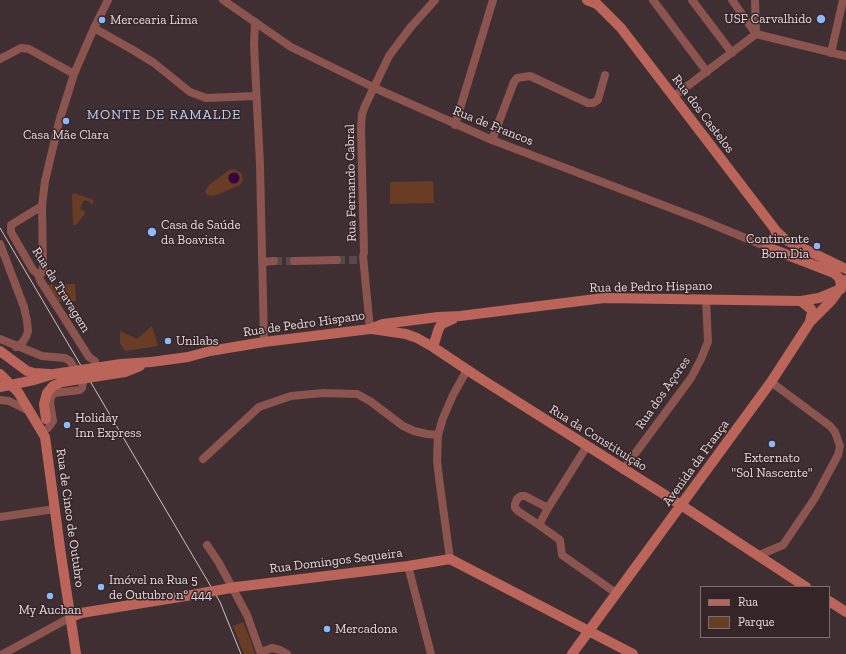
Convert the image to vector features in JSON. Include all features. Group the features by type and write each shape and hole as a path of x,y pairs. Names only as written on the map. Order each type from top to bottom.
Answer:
{"main road":[{"name":"Rua dos Castelos","path":"594,1 621,28 777,232 786,240 846,269"},
{"path":"777,232 767,247 834,273 840,279 844,287"},
{"path":"778,251 781,244 786,240"},
{"name":"Rua de Pedro Hispano","path":"0,387 54,374 121,364 188,357 210,351 264,342 370,329 383,324 438,317 460,316 604,298 801,301 819,298 844,287"},
{"name":"Avenida da França","path":"572,654 771,382 810,322 844,287"},
{"path":"801,301 811,309 812,312 810,322"},
{"name":"Rua de Pedro Hispano","path":"433,347 436,333 442,324 460,316"},
{"name":"Rua da Constituição","path":"370,329 406,334 433,347 623,470 681,505 804,586"},
{"path":"0,351 27,371 38,374 54,374"},
{"name":"Rua de Pedro Hispano","path":"47,428 44,404 47,393 53,386 62,382 125,372 151,362"},
{"name":"Rua de Cinco de Outubro","path":"0,374 18,392 31,412 47,428 55,509 76,654"},
{"path":"450,559 633,654"},
{"name":"Rua Domingos Sequeira","path":"70,617 81,613 236,587 408,566 450,559"},
{"path":"830,602 846,612"}],"street":[{"path":"38,274 42,273 43,268 42,206 48,166 59,122 74,74 108,0"},
{"name":"Rua de Francos","path":"223,0 291,47 373,88 492,140 702,220 767,247"},
{"name":"Rua Fernando Cabral","path":"370,329 360,258 364,254 361,125 365,106 389,56 396,45 435,0"},
{"path":"455,125 493,0"},
{"path":"652,0 707,72"},
{"path":"692,0 732,53"},
{"path":"732,0 756,34 846,56"},
{"path":"755,0 756,34"},
{"path":"831,53 843,0"},
{"path":"255,22 264,342"},
{"path":"94,28 154,63 190,92 206,98 256,96"},
{"path":"673,97 756,34"},
{"path":"0,59 21,48 25,48 74,74"},
{"path":"492,140 514,82 517,78 530,76 588,103 593,103 598,100 605,76"},
{"name":"Rua da Travagem","path":"42,206 11,225 11,232 89,357 95,361"},
{"path":"0,244 24,307 28,331 22,343 16,347 0,339"},
{"name":"Rua Fernando Cabral","path":"294,261 337,260"},
{"path":"262,262 274,261"},
{"name":"Rua dos Açores","path":"623,470 691,378 702,359 708,342 706,300"},
{"name":"Rua de Cinco de Outubro","path":"16,347 42,356 65,358 70,361 83,382 80,390 54,393 50,402 53,421 47,428"},
{"path":"450,559 437,460 438,435 442,418 467,370"},
{"path":"757,556 783,545 816,498 838,455 840,446 835,432 830,426 771,382"},
{"path":"203,459 259,407 292,396 357,394 370,401 403,426 420,433 438,435"},
{"path":"0,400 9,401 31,412"},
{"path":"539,525 587,446"},
{"path":"548,508 525,496 521,496 517,499 515,508 560,540 562,555 616,593"},
{"path":"0,516 55,509"},
{"path":"208,545 248,615 261,653 272,648 288,654"},
{"path":"408,566 431,654"},
{"path":"2,654 70,617"}],"green space":[{"path":"234,169 242,174 243,180 240,185 216,195 211,196 206,194 205,191 209,185 229,170","holes":["230,174 235,174 238,182 233,183 228,179"]},
{"path":"433,181 434,203 390,204 390,182"},
{"path":"74,193 94,200 92,205 90,202 84,200 80,209 86,212 76,225 73,225 72,195"},
{"path":"75,284 76,301 59,302 47,285"},
{"path":"152,326 158,346 125,351 120,343 120,331 137,339"},
{"path":"243,622 255,654 244,654 233,626"}],"shaded area":[{"path":"232,173 236,173 238,174 238,182 232,183 229,180 229,176"}],"tunnel":[{"path":"337,260 357,260"},
{"path":"274,261 294,261"}],"tram line":[{"path":"0,228 220,602 241,654"}],"place":[{"name":"USF Carvalhido","path":"821,19"},
{"name":"Mercearia Lima","path":"102,20"},
{"name":"Casa Mãe Clara","path":"66,121"},
{"name":"Casa de Saúde da Boavista","path":"152,232"},
{"name":"Continente Bom Dia","path":"817,246"},
{"name":"Unilabs","path":"168,341"},
{"name":"Holiday Inn Express","path":"67,425"},
{"name":"Externato \"Sol Nascente\"","path":"772,444"},
{"name":"Imóvel na Rua 5 de Outubro nº 444","path":"101,587"},
{"name":"My Auchan","path":"50,596"},
{"name":"Mercadona","path":"327,629"}],"district":[{"name":"MONTE DE RAMALDE","path":"164,115"}]}
